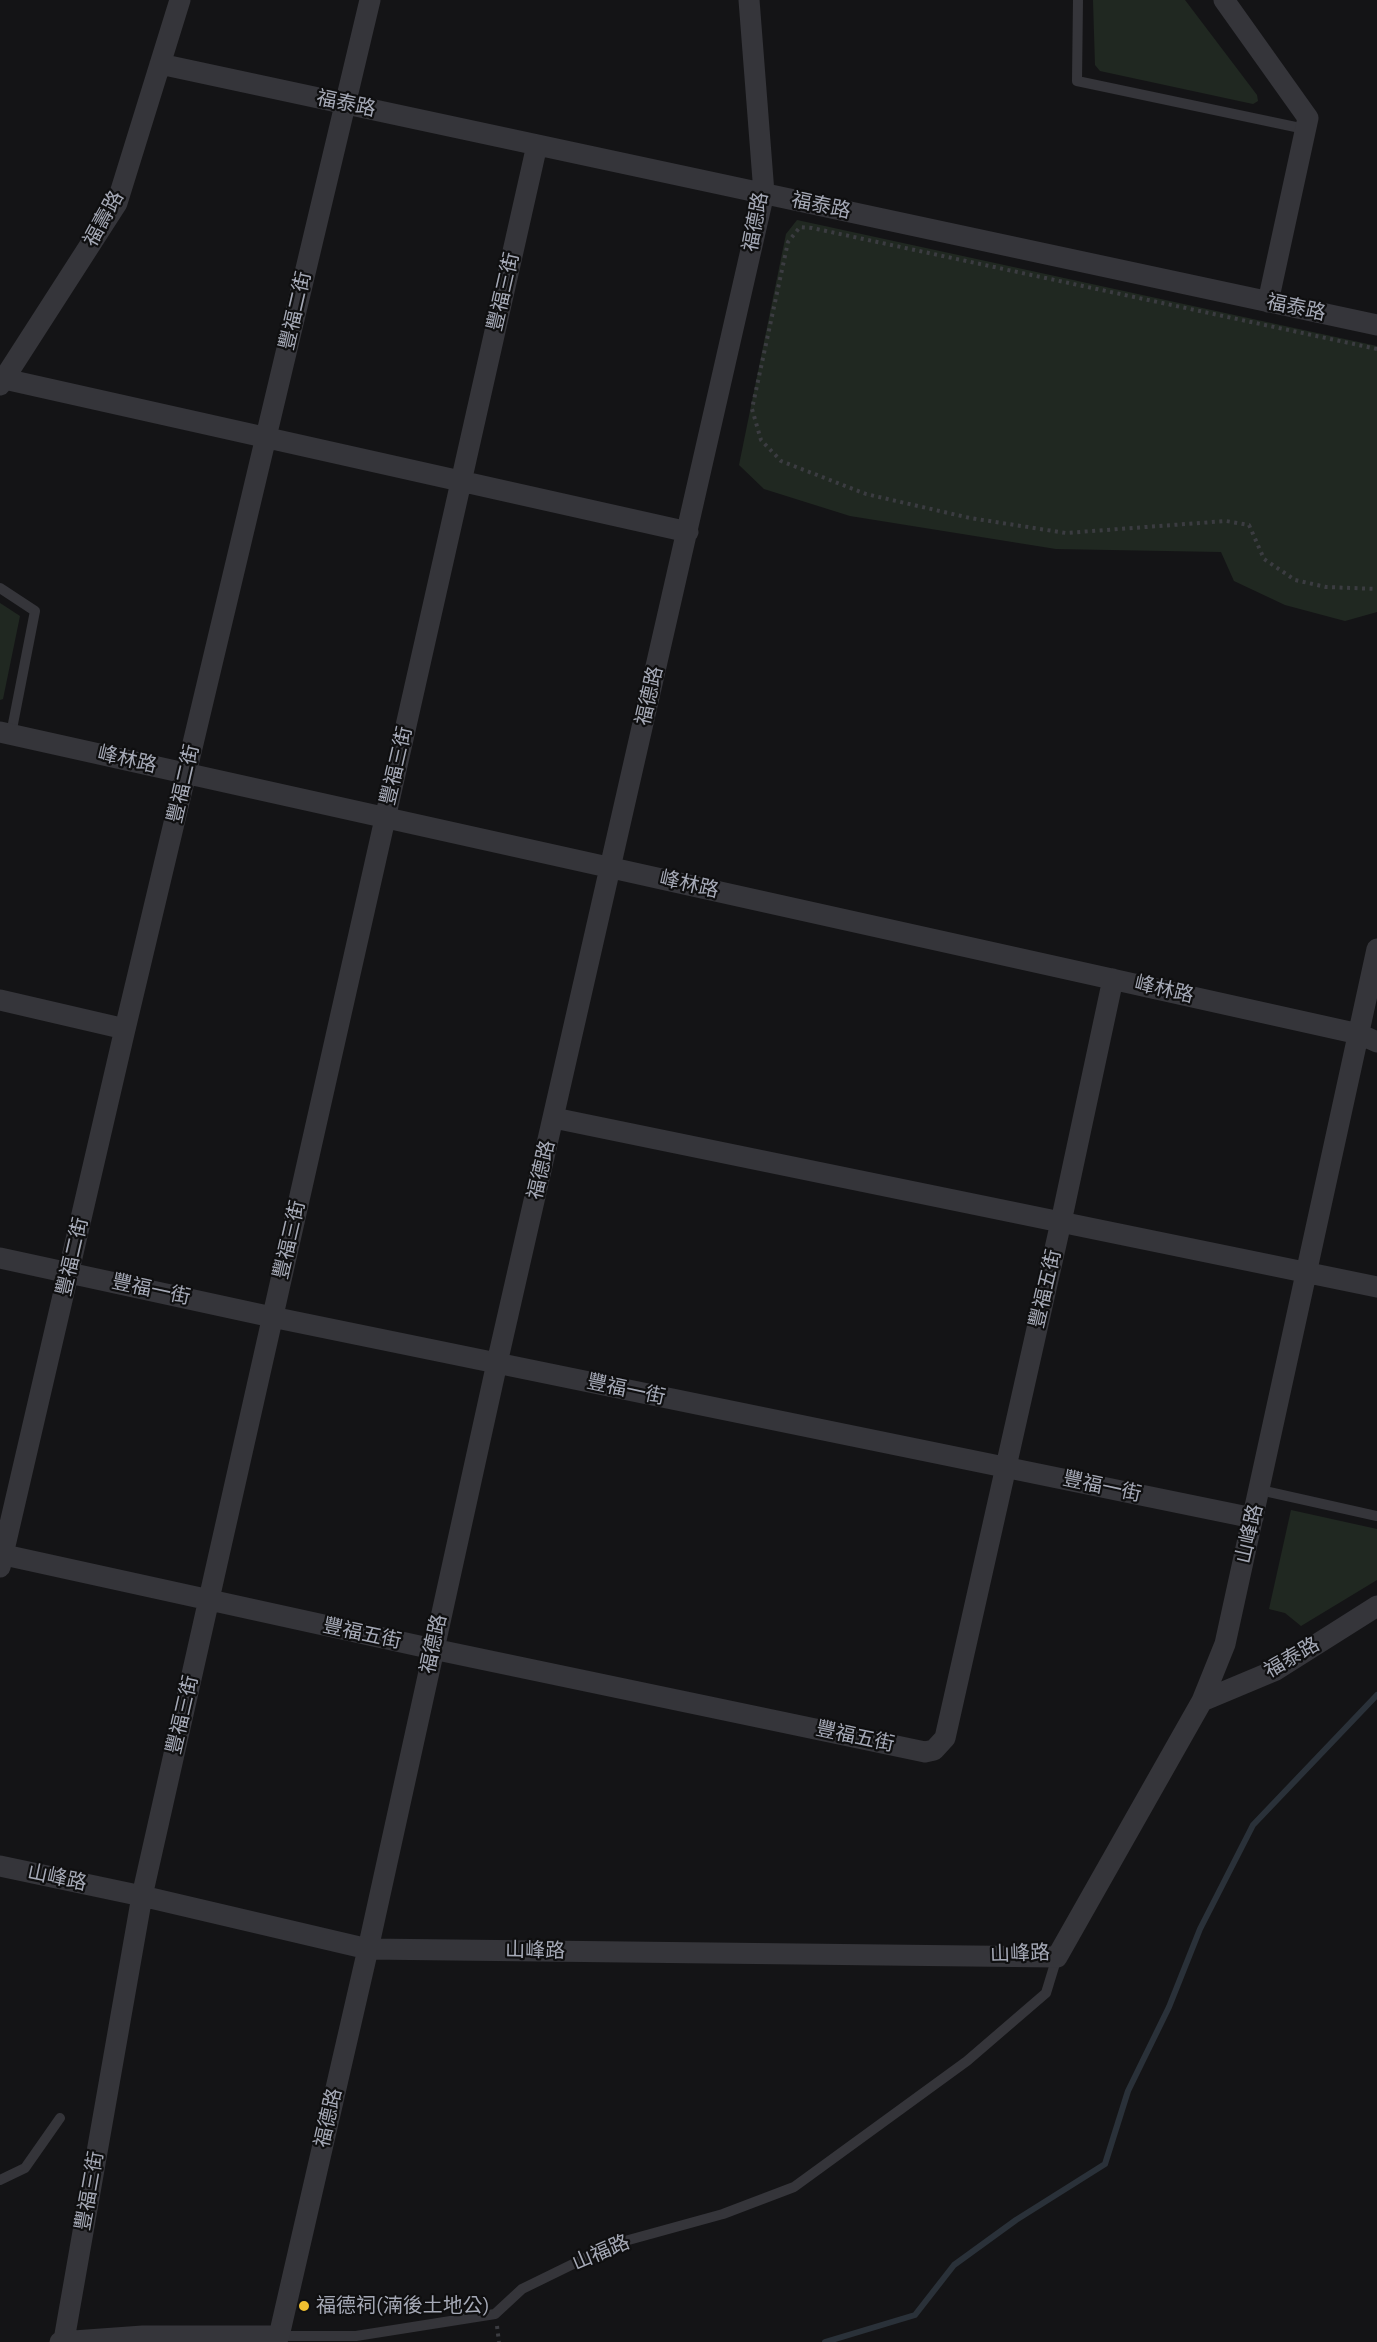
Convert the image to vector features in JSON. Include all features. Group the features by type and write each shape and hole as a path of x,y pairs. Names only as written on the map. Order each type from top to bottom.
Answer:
{"street":[{"name":"福壽路","path":"1,380 117,202 180,0"},
{"name":"豐福二街","path":"1,1559 370,0"},
{"name":"福德路","path":"279,2336 368,1949 497,1363 555,1118 764,194 750,0"},
{"path":"1224,0 1308,118 1268,302"},
{"name":"福泰路","path":"160,64 1377,325"},
{"name":"豐福三街","path":"62,2341 142,1896 537,145"},
{"path":"1,380 688,532"},
{"name":"峰林路","path":"5,733 386,816 1368,1038"},
{"name":"山峰路","path":"0,1866 142,1896 368,1949 1057,1957 1202,1701 1226,1644 1306,1272 1368,1038 1377,949"},
{"name":"豐福五街","path":"1,1559 210,1600 925,1752 934,1750 945,1738 1113,979"},
{"path":"0,1000 125,1029"},
{"path":"555,1118 1377,1287"},
{"name":"豐福一街","path":"0,1258 272,1317 1253,1518"},
{"name":"福泰路","path":"1202,1701 1276,1670 1377,1606"},
{"name":"山福路","path":"62,2341 143,2336 279,2336"}],"lane":[{"path":"1078,0 1077,81 1305,129"},
{"path":"0,588 35,611 5,733"},
{"path":"1260,1490 1377,1516"},
{"name":"山福路","path":"279,2336 356,2336 495,2314 522,2289 614,2244 723,2214 794,2187 967,2061 1046,1993 1057,1957"},
{"path":"0,2180 25,2168 60,2118"}],"path":[{"path":"1377,349 800,227 788,242 752,409 762,440 782,461 866,494 970,518 1066,533 1226,521 1249,525 1264,559 1295,580 1326,587 1377,589"}],"shaded area":[{"path":"1093,0 1185,0 1257,95 1258,101 1253,104 1100,71 1095,65"},
{"path":"797,220 1377,346 1377,612 1345,621 1285,605 1234,581 1221,552 1056,549 850,516 764,489 739,465 786,234"},
{"path":"0,603 20,616 3,699 0,700"},
{"path":"1291,1510 1377,1529 1377,1580 1301,1626 1285,1613 1269,1609"}],"waterway":[{"path":"825,2342 915,2315 954,2265 1016,2220 1105,2164 1128,2091 1169,2007 1200,1929 1253,1825 1377,1695"}],"place":[{"name":"福德祠(湳後土地公)","path":"304,2306"}]}
